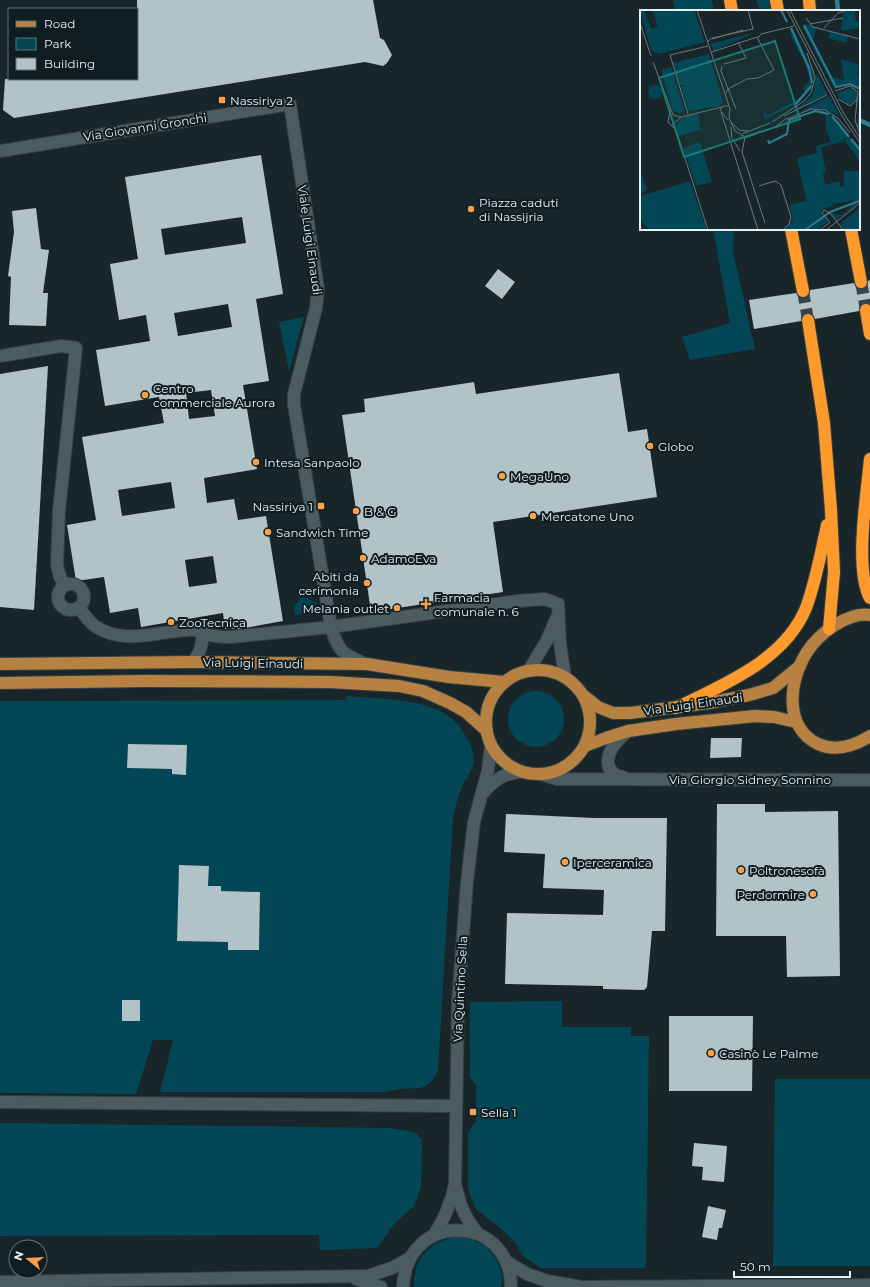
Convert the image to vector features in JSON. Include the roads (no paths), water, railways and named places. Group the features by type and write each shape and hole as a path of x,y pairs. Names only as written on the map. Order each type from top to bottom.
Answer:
{"highway":[{"path":"730,0 732,10"},
{"path":"776,0 778,10"},
{"path":"791,230 803,291"},
{"path":"851,230 861,282"},
{"path":"866,310 870,334"},
{"path":"808,320 824,423 831,510 834,572 829,629"},
{"path":"870,459 863,543 863,570 870,598"},
{"path":"676,708 753,668 776,650 791,633 806,608 815,580 831,510"}],"main road":[{"name":"Via Luigi Einaudi","path":"870,615 849,618 829,629 817,639 807,652 800,666 792,697 793,711 796,722 803,733 812,741 824,746 836,748 860,742 870,736"},
{"name":"Via Luigi Einaudi","path":"0,664 193,662 367,664 449,677 504,682"},
{"name":"Via Luigi Einaudi","path":"583,694 587,702 590,729 585,746 574,760 566,766 554,772 540,774 521,772 502,760 491,745 486,731 489,704 497,690 504,682 512,676 529,670 548,670 565,677 598,707 613,713 630,713 709,704 749,695 773,688 800,666"},
{"name":"Via Luigi Einaudi","path":"0,683 137,681 330,682 399,686 423,691 450,703 466,712 486,731"},
{"name":"Via Luigi Einaudi","path":"585,746 628,731 676,724 755,716 774,717 796,722"}],"street":[{"name":"Via Giovanni Gronchi","path":"0,151 290,104"},
{"name":"Viale Luigi Einaudi","path":"290,104 318,290 316,308 294,400 331,626 336,644 343,653 367,664"},
{"path":"0,356 61,346 76,348 59,512 57,565 60,577 65,585"},
{"path":"74,584 81,588 84,601 79,608 71,610 60,604 58,596 59,591 65,585 74,584"},
{"path":"79,608 95,626 117,635 130,637 188,630 216,636 231,637 331,626 530,600 545,600 558,604 560,644 565,677"},
{"path":"529,670 547,640 558,614"},
{"path":"193,662 200,653 203,632"},
{"name":"Via Giorgio Sidney Sonnino","path":"628,731 614,745 608,767 611,772 617,776 630,778"},
{"name":"Via Quintino Sella","path":"434,1235 444,1221 451,1204 455,1184 458,1002 464,913 474,822 488,770 491,745"},
{"name":"Via Quintino Sella","path":"481,795 491,783 500,777 510,773 521,772"},
{"name":"Via Giorgio Sidney Sonnino","path":"540,774 557,779 630,778 870,780"},
{"path":"0,1102 456,1106"},
{"name":"Via Quintino Sella","path":"455,1184 460,1206 466,1219 478,1234"},
{"path":"403,1287 406,1267 410,1258 417,1249 434,1235 456,1230 478,1234 492,1242 507,1262 510,1270 511,1287"},
{"path":"0,1282 368,1276 392,1268 410,1258"},
{"path":"507,1262 527,1274 547,1281 575,1287 870,1285"},
{"path":"349,1276 381,1287"}],"waterway":[{"path":"837,0 838,10"},
{"path":"860,120 870,125"}],"tunnel":[{"path":"861,282 866,310"},
{"path":"803,291 808,320"}],"place":[{"name":"Nassiriya 2","path":"222,100"},
{"name":"Piazza caduti di Nassijria","path":"471,209"},
{"name":"Centro commerciale Aurora","path":"145,395"},
{"name":"Globo","path":"650,446"},
{"name":"Intesa Sanpaolo","path":"256,462"},
{"name":"MegaUno","path":"502,476"},
{"name":"Nassiriya 1","path":"321,506"},
{"name":"B & G","path":"356,511"},
{"name":"Mercatone Uno","path":"533,516"},
{"name":"Sandwich Time","path":"268,532"},
{"name":"AdamoEva","path":"363,558"},
{"name":"Abiti da cerimonia","path":"367,583"},
{"name":"Farmacia comunale n. 6","path":"426,604"},
{"name":"Melania outlet","path":"397,608"},
{"name":"ZooTecnica","path":"171,622"},
{"name":"Iperceramica","path":"565,862"},
{"name":"Poltronesofà","path":"741,870"},
{"name":"Perdormire","path":"813,894"},
{"name":"Casinò Le Palme","path":"711,1053"},
{"name":"Sella 1","path":"473,1112"}]}
